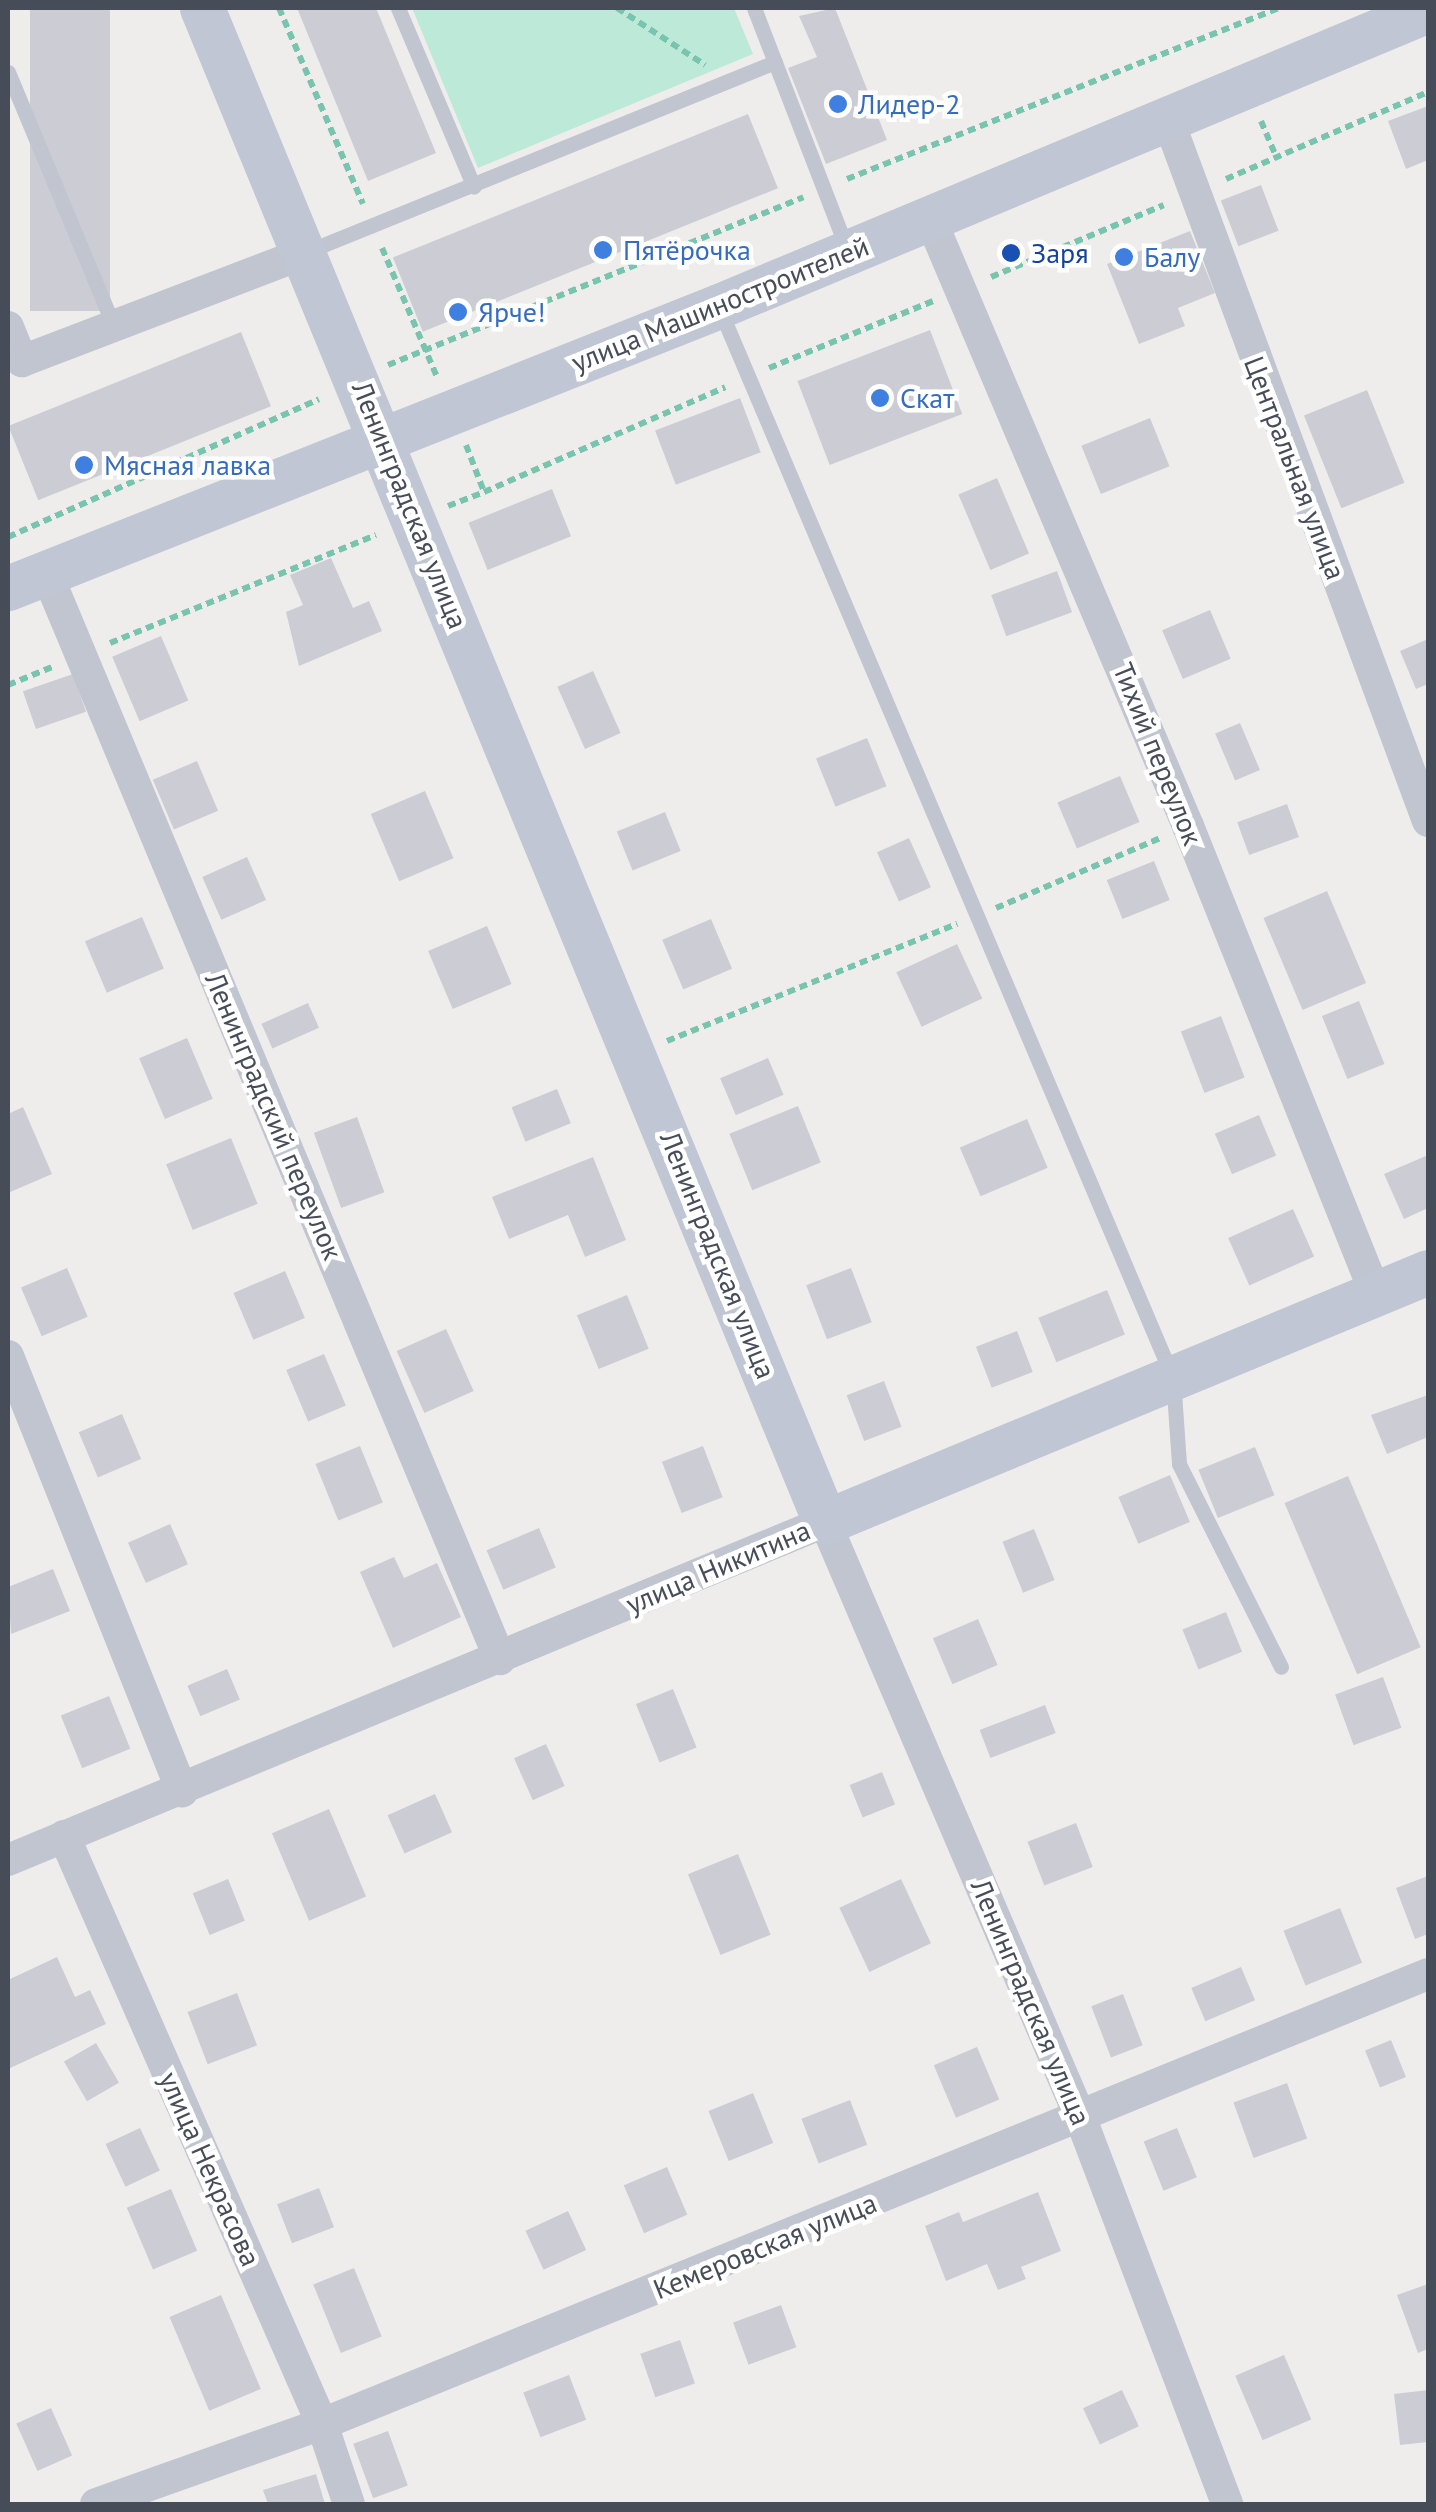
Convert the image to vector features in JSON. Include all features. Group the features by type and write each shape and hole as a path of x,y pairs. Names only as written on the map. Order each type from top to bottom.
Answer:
{"street":[{"name":"Ленинградская улица","path":"202,8 383,437 825,1522 1082,2119 1227,2504"},
{"name":"улица Машиностроителей","path":"27,581 719,306 1166,114 1428,10"},
{"name":"Центральная улица","path":"1166,114 1428,820"},
{"name":"Тихий переулок","path":"930,218 1188,826 1376,1295"},
{"path":"8,327 22,361 305,252"},
{"name":"Ленинградский переулок","path":"27,581 82,654 500,1659"},
{"name":"улица Никитина","path":"8,1860 182,1792 1428,1272"},
{"path":"8,1356 182,1792"},
{"name":"улица Некрасова","path":"64,1836 322,2424 349,2504"},
{"name":"Кемеровская улица","path":"96,2504 322,2424 1082,2119 1428,1974"}],"lane":[{"path":"398,8 474,186"},
{"path":"754,8 847,251"},
{"path":"305,252 775,62"},
{"path":"8,72 113,324"},
{"path":"719,306 974,917 1173,1378 1179,1464 1281,1666"}],"path":[{"path":"617,8 732,81"},
{"path":"8,537 358,378 1278,8"},
{"path":"8,684 484,492"},
{"path":"636,1054 1188,826"}],"green space":[{"path":"412,8 734,8 753,54 478,168"}],"building":[{"path":"30,8 110,8 110,311 30,311"},
{"path":"297,8 376,8 436,153 368,181"},
{"name":"Лидер-2","path":"835,8 887,140 826,164 788,68 817,57 799,16"},
{"path":"1428,106 1428,160 1406,169 1388,121"},
{"path":"748,114 778,188 423,332 393,257"},
{"path":"1261,185 1279,231 1238,246 1221,200"},
{"path":"1190,231 1215,293 1178,308 1185,326 1139,344 1107,264"},
{"name":"Скат","path":"930,330 962,414 830,465 797,381"},
{"path":"241,332 271,406 38,500 8,426"},
{"path":"1367,390 1404,483 1341,508 1304,415"},
{"path":"740,398 761,452 676,485 655,431"},
{"path":"1150,418 1169,466 1101,494 1081,446"},
{"path":"997,478 1029,553 990,570 958,494"},
{"path":"552,489 571,536 488,570 469,523"},
{"path":"331,558 353,608 369,601 382,631 299,666 286,612 303,605 290,575"},
{"path":"1057,571 1072,612 1006,636 991,595"},
{"path":"1210,610 1231,659 1183,679 1162,630"},
{"path":"161,636 188,700 140,721 112,657"},
{"path":"1428,639 1428,684 1416,689 1400,651"},
{"path":"593,671 621,733 585,749 557,687"},
{"path":"73,674 86,712 36,729 23,691"},
{"path":"1240,723 1260,770 1235,780 1215,734"},
{"path":"867,738 886,786 835,807 816,759"},
{"path":"197,761 218,811 174,829 153,780"},
{"path":"1120,776 1140,822 1077,849 1057,803"},
{"path":"425,791 454,858 399,881 371,814"},
{"path":"1287,804 1299,837 1249,855 1237,822"},
{"path":"665,812 681,851 633,870 617,831"},
{"path":"909,838 931,887 899,902 877,852"},
{"path":"247,857 266,900 221,920 202,877"},
{"path":"1154,861 1170,900 1122,919 1107,880"},
{"path":"1327,891 1366,983 1303,1010 1263,918"},
{"path":"142,917 164,969 107,993 85,941"},
{"path":"711,919 732,969 683,989 662,940"},
{"path":"487,926 512,984 453,1009 428,951"},
{"path":"957,944 982,998 922,1027 896,972"},
{"path":"1359,1001 1384,1064 1347,1079 1322,1016"},
{"path":"308,1003 319,1028 272,1048 261,1024"},
{"path":"1221,1016 1245,1078 1205,1093 1181,1031"},
{"path":"187,1038 213,1099 165,1119 139,1058"},
{"path":"768,1058 784,1095 736,1115 720,1078"},
{"path":"557,1089 571,1123 525,1142 512,1107"},
{"path":"798,1106 821,1163 752,1190 729,1134"},
{"path":"23,1107 52,1174 8,1193 8,1114"},
{"path":"1259,1115 1276,1156 1232,1174 1215,1134"},
{"path":"357,1117 384,1192 341,1208 314,1133"},
{"path":"1027,1119 1048,1168 981,1196 960,1148"},
{"path":"231,1138 258,1204 193,1230 166,1164"},
{"path":"1428,1155 1428,1208 1404,1219 1384,1174"},
{"path":"593,1157 626,1240 585,1257 568,1215 509,1239 492,1197"},
{"path":"1293,1209 1314,1257 1249,1285 1228,1238"},
{"path":"67,1268 88,1317 42,1336 21,1288"},
{"path":"851,1268 872,1322 827,1339 806,1285"},
{"path":"285,1271 305,1318 253,1340 233,1293"},
{"path":"1107,1290 1125,1335 1056,1362 1038,1318"},
{"path":"627,1295 649,1349 599,1369 577,1315"},
{"path":"446,1329 474,1391 424,1413 397,1351"},
{"path":"1017,1331 1033,1372 992,1388 976,1347"},
{"path":"324,1354 346,1406 308,1422 286,1370"},
{"path":"884,1381 902,1427 864,1441 847,1395"},
{"path":"1428,1395 1428,1437 1387,1454 1371,1415"},
{"path":"122,1414 141,1459 98,1477 79,1432"},
{"path":"360,1446 383,1503 338,1521 315,1464"},
{"path":"703,1446 723,1497 682,1513 662,1462"},
{"path":"1255,1447 1274,1495 1218,1518 1198,1470"},
{"path":"1170,1475 1190,1522 1138,1544 1118,1497"},
{"path":"1348,1476 1421,1647 1357,1674 1284,1503"},
{"path":"170,1524 188,1564 146,1583 128,1543"},
{"path":"539,1528 556,1568 503,1590 487,1550"},
{"path":"1034,1529 1055,1580 1023,1593 1002,1542"},
{"path":"394,1557 404,1578 437,1563 461,1617 393,1648 360,1572"},
{"path":"53,1569 70,1611 11,1634 8,1587"},
{"path":"1226,1612 1242,1652 1199,1669 1182,1630"},
{"path":"978,1619 998,1665 952,1684 933,1638"},
{"path":"227,1669 240,1699 200,1716 187,1686"},
{"path":"1383,1677 1401,1728 1354,1745 1335,1694"},
{"path":"673,1689 697,1747 660,1762 636,1704"},
{"path":"109,1696 130,1749 82,1768 61,1715"},
{"path":"1045,1705 1056,1733 990,1758 980,1730"},
{"path":"546,1744 565,1786 533,1800 514,1758"},
{"path":"882,1772 895,1804 863,1818 850,1785"},
{"path":"435,1794 452,1832 405,1854 387,1815"},
{"path":"329,1809 366,1896 309,1921 272,1833"},
{"path":"1076,1823 1093,1867 1044,1886 1027,1842"},
{"path":"738,1854 771,1935 721,1955 688,1874"},
{"path":"1428,1876 1428,1934 1415,1939 1396,1888"},
{"path":"228,1879 245,1921 210,1935 193,1893"},
{"path":"901,1879 931,1943 869,1972 839,1908"},
{"path":"1340,1908 1362,1963 1306,1986 1283,1931"},
{"path":"57,1957 75,1997 90,1990 106,2024 8,2069 8,1980"},
{"path":"1241,1967 1255,2000 1205,2021 1191,1988"},
{"path":"237,1993 257,2045 208,2064 188,2012"},
{"path":"1123,1994 1143,2045 1111,2058 1091,2006"},
{"path":"1391,2040 1406,2077 1380,2088 1365,2050"},
{"path":"96,2043 119,2083 87,2101 64,2062"},
{"path":"977,2047 999,2099 956,2118 934,2065"},
{"path":"1287,2083 1307,2138 1254,2158 1233,2102"},
{"path":"753,2093 773,2143 729,2161 708,2111"},
{"path":"850,2100 867,2145 819,2163 801,2119"},
{"path":"140,2128 160,2171 125,2187 106,2144"},
{"path":"1177,2128 1197,2177 1163,2191 1144,2141"},
{"path":"667,2167 687,2215 644,2233 624,2185"},
{"path":"319,2188 334,2227 292,2243 277,2204"},
{"path":"171,2189 197,2251 153,2269 127,2208"},
{"path":"1038,2192 1061,2251 1021,2267 1026,2279 998,2290 987,2264 946,2281 925,2226 959,2212 963,2222"},
{"path":"568,2211 586,2250 544,2270 525,2231"},
{"path":"354,2268 382,2337 341,2353 313,2284"},
{"path":"1428,2284 1428,2349 1418,2353 1397,2295"},
{"path":"221,2295 261,2389 209,2411 169,2317"},
{"path":"781,2305 796,2347 748,2365 733,2322"},
{"path":"680,2340 695,2383 655,2397 640,2354"},
{"path":"1284,2355 1311,2419 1263,2440 1235,2376"},
{"path":"569,2375 586,2420 540,2437 523,2393"},
{"path":"1122,2390 1139,2426 1100,2444 1083,2408"},
{"path":"1428,2390 1428,2442 1400,2445 1394,2394"},
{"path":"51,2408 72,2456 37,2471 16,2423"},
{"path":"388,2431 408,2486 373,2498 353,2444"},
{"path":"316,2474 325,2504 268,2504 263,2490"}],"place":[{"name":"Лидер-2","path":"838,104"},
{"name":"Пятёрочка","path":"603,250"},
{"name":"Заря","path":"1011,253"},
{"name":"Балу","path":"1124,257"},
{"name":"Ярче!","path":"458,312"},
{"name":"Скат","path":"880,398"},
{"name":"Мясная лавка","path":"84,465"}]}
